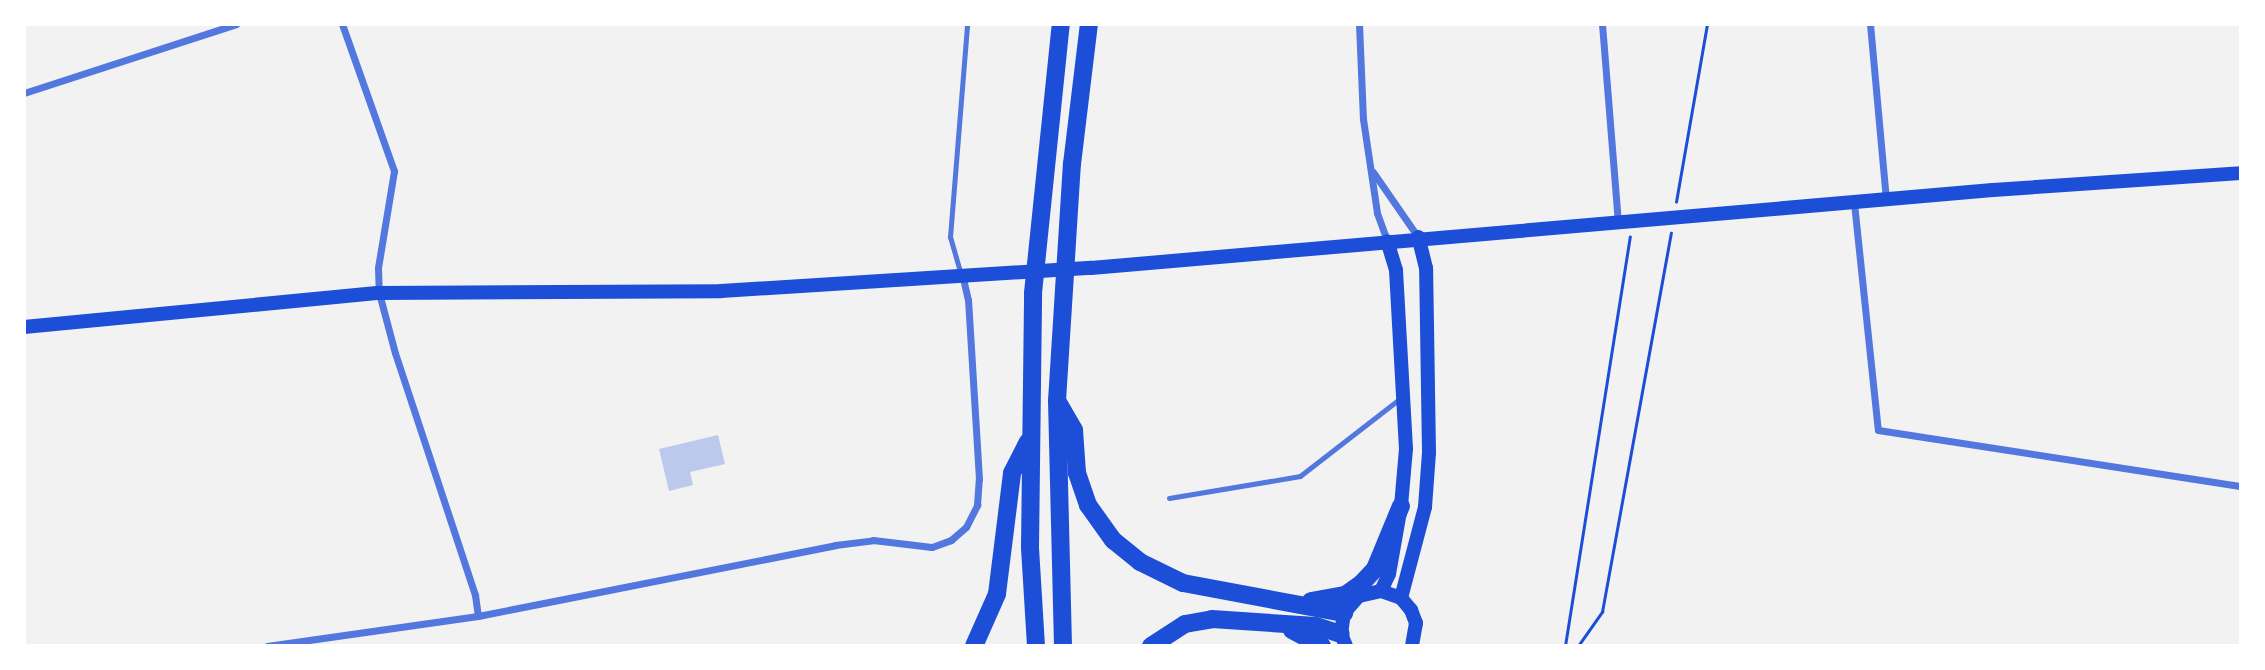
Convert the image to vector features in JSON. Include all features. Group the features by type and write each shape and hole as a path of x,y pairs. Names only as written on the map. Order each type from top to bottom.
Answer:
{"highway":[{"path":"1036,646 1029,439 1033,293 1061,24"},
{"path":"1063,646 1057,401 1071,178 1088,24"},
{"path":"1057,401 1074,430 1077,473 1088,505 1126,552 1183,583 1344,613"},
{"path":"974,646 997,594 1012,473 1029,439"},
{"path":"1292,604 1345,595 1361,584 1375,569 1401,506"},
{"path":"1151,646 1185,624 1212,619 1316,626 1343,640"},
{"path":"1258,621 1307,634 1322,646"}],"main road":[{"path":"24,327 379,293 720,291 1091,268 1418,237 2241,173"},
{"path":"1401,598 1424,507 1429,453 1426,268 1418,237"},
{"path":"1381,591 1389,574 1401,506 1406,392 1396,270 1387,241"},
{"path":"1343,640 1344,613 1359,596 1381,591 1401,598 1416,623 1412,646"}],"street":[{"path":"24,93 236,24"},
{"path":"342,24 394,172 378,268 379,293 395,353 475,595 478,616"},
{"path":"1359,24 1370,169 1377,213 1387,241"},
{"path":"1602,24 1625,220"},
{"path":"1870,24 1886,200"},
{"path":"1370,169 1418,237"},
{"path":"1854,203 1878,430 2241,486"},
{"path":"267,646 478,616 835,545 873,540 932,547 951,540 967,527 977,505 979,479 968,300 961,275"}],"lane":[{"path":"961,275 950,237 967,24"},
{"path":"1169,498 1300,476 1406,392"}],"path":[{"path":"1676,206 1707,24"},
{"path":"1565,646 1625,220"},
{"path":"1578,646 1601,612 1672,230"}],"building":[{"path":"718,435 725,464 690,472 693,485 669,491 659,449"}]}
